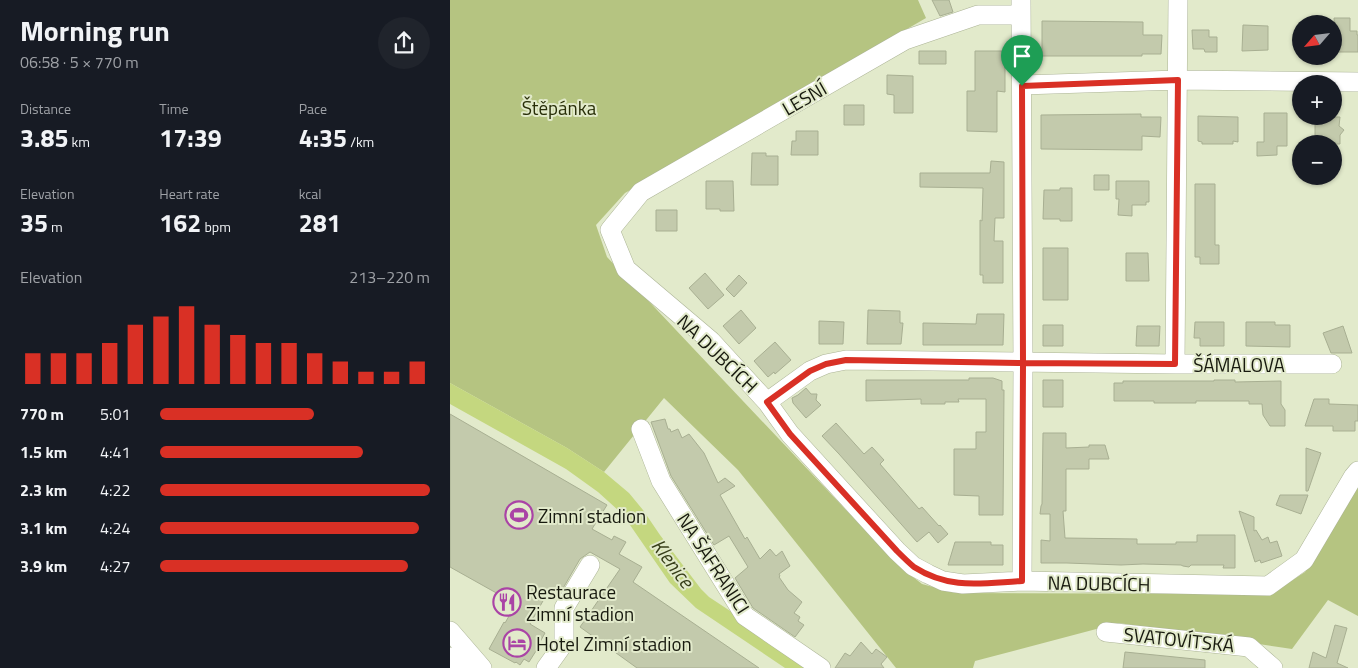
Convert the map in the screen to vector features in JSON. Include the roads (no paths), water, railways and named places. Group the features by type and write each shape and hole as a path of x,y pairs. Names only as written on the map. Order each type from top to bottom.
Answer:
{"street":[{"path":"1175,364 1178,0"},
{"path":"1021,7 1022,581"},
{"name":"LESNÍ","path":"610,230 641,192 905,40 978,15 1021,7"},
{"path":"1022,86 1178,80 1358,82"},
{"name":"NA DUBCÍCH","path":"610,230 626,270 711,342 767,402 790,434 897,551 913,566 943,581 963,584 1022,581 1268,586 1304,560 1353,476 1358,472"},
{"name":"ŠÁMALOVA","path":"767,402 810,371 826,364 846,360 1023,363 1332,364"},
{"name":"NA ŠAFRANICI","path":"641,429 661,481 745,616 821,668"},
{"path":"546,668 564,643 564,608 590,565"},
{"path":"450,631 482,668"},
{"name":"SVATOVÍTSKÁ","path":"1106,632 1249,647 1273,668"},
{"path":"450,657 463,668"}],"water":[{"name":"Klenice","path":"450,383 567,448 604,472 629,493 709,597 813,668 785,668 696,608 670,583 619,511 598,492 566,469 450,404"}],"place":[{"name":"Zimní stadion","path":"519,515"},
{"name":"Restaurace Zimní stadion","path":"507,602"},
{"name":"Hotel Zimní stadion","path":"517,643"}],"park label":[{"name":"Štěpánka","path":"559,107"}]}
